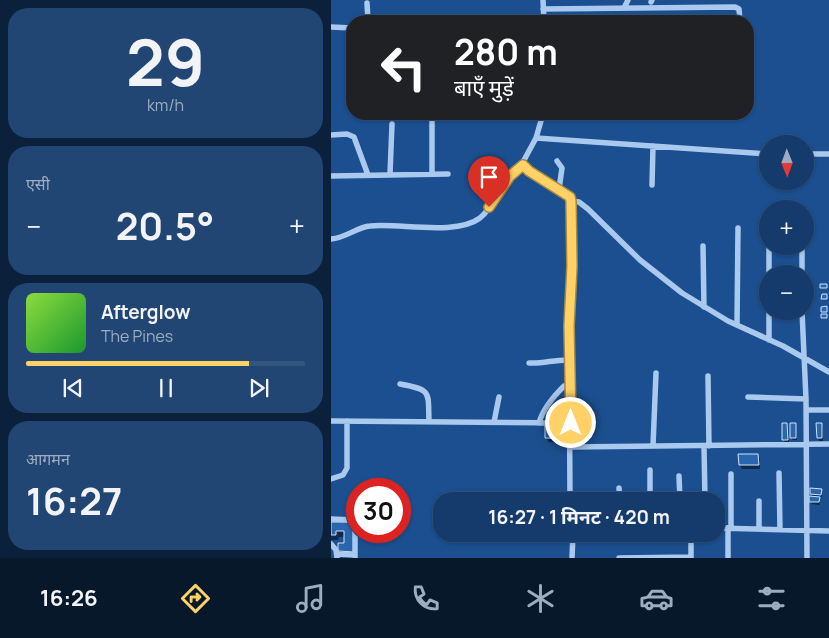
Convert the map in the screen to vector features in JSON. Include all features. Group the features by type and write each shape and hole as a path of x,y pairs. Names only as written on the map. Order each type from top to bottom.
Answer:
{"street":[{"path":"543,0 544,15"},
{"path":"624,8 628,0"},
{"path":"709,0 709,7"},
{"path":"543,9 624,8 652,2 709,7 737,7 739,15"},
{"path":"367,4 368,15"},
{"path":"331,28 346,28"},
{"path":"331,239 343,237 369,226 448,227 471,222 483,214 510,176 523,165 536,138 541,120"},
{"path":"432,122 432,174"},
{"path":"390,174 392,124"},
{"path":"331,134 347,134 355,137 368,175"},
{"path":"536,138 759,153"},
{"path":"652,186 653,146"},
{"path":"814,154 829,154"},
{"path":"557,161 562,168 559,189"},
{"path":"523,165 529,171 568,194 571,201 572,266 569,326 571,385 570,492"},
{"path":"331,176 448,174"},
{"path":"571,201 579,202 588,208 640,260 682,293 737,325 804,357 829,372"},
{"path":"737,325 738,228"},
{"path":"703,246 704,307"},
{"path":"769,320 769,340"},
{"path":"802,320 807,444 807,558"},
{"path":"529,363 542,364 557,360 570,360"},
{"path":"653,446 656,373"},
{"path":"705,492 708,376"},
{"path":"400,384 426,391 428,396 429,422"},
{"path":"539,423 543,411 551,401 563,387 571,385"},
{"path":"494,422 499,397"},
{"path":"748,397 806,399"},
{"path":"806,410 829,410"},
{"path":"331,421 571,423"},
{"path":"331,479 343,475 347,468 347,421"},
{"path":"571,447 829,444"},
{"path":"650,470 650,492"},
{"path":"779,473 780,529"},
{"path":"728,558 731,474"},
{"path":"679,476 680,492"},
{"path":"619,488 619,492"},
{"path":"759,501 759,529"},
{"path":"331,519 354,520 355,557 337,556 335,547 331,544"},
{"path":"725,528 829,531"},
{"path":"572,558 573,542"},
{"path":"619,558 691,558 691,542"}],"building":[{"path":"820,284 827,284 827,288 820,288"},
{"path":"822,294 827,294 827,299 821,299"},
{"path":"827,306 827,312 821,312 821,307"},
{"path":"821,314 827,314 827,318 821,318"},
{"path":"782,423 787,423 788,440 782,440"},
{"path":"790,423 796,423 796,438 790,438"},
{"path":"816,423 822,423 822,438 817,438"},
{"path":"545,425 568,426 567,439 545,438"},
{"path":"738,454 758,454 759,465 739,465"},
{"path":"810,488 822,489 821,495 810,494"},
{"path":"809,496 820,497 819,502 809,502"},
{"path":"331,522 346,522 346,543 354,543 354,552 338,551 338,543 344,543 344,531 336,531 336,535 331,535"}],"route":[{"path":"489,207 501,192 510,176 523,165 529,171 570,197 572,266 569,326 571,423"}]}
